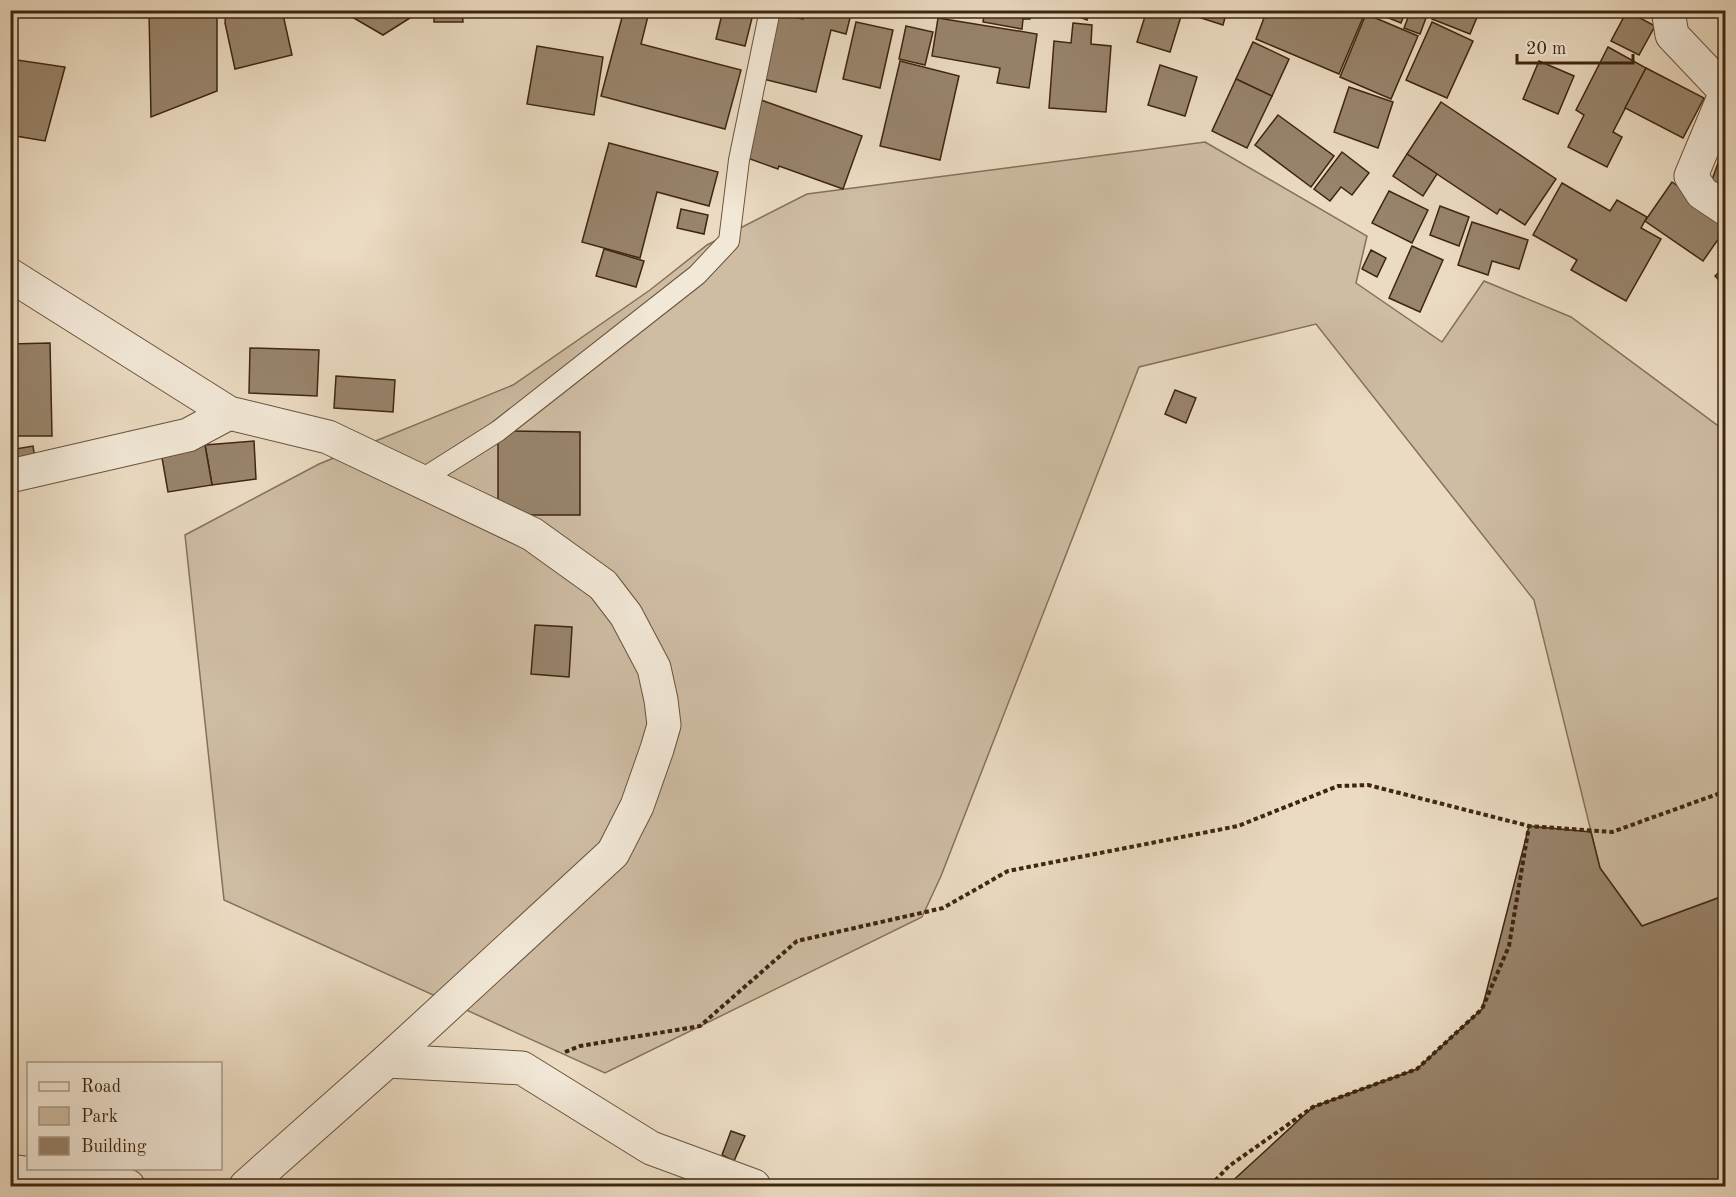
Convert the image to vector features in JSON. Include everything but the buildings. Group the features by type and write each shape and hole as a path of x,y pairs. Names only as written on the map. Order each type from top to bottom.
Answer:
{"street":[{"path":"1668,10 1672,35 1725,92 1691,176 1702,193 1725,209"},
{"path":"10,275 229,413 328,437 532,534 603,585 626,615 654,668 664,725 637,806 613,853 387,1061 246,1186"},
{"path":"10,476 188,435 229,413"},
{"path":"387,1061 522,1068 651,1148 754,1186"},
{"path":"10,1171 128,1186"}],"lane":[{"path":"419,481 498,431 697,275 729,241 739,160 770,10"}],"path":[{"path":"522,1068 580,1046 700,1026 797,941 943,908 1008,871 1238,826 1338,786 1368,785 1529,826 1612,832 1725,791"},
{"path":"1210,1186 1229,1166 1313,1107 1417,1069 1482,1009 1509,946 1529,826"}],"green space":[{"path":"1205,142 1367,236 1356,283 1442,342 1484,281 1571,317 1725,431 1725,895 1642,926 1600,868 1534,600 1316,324 1139,367 941,876 922,917 605,1073 224,900 185,535 319,464 513,385 650,290 707,245 807,194"}]}
